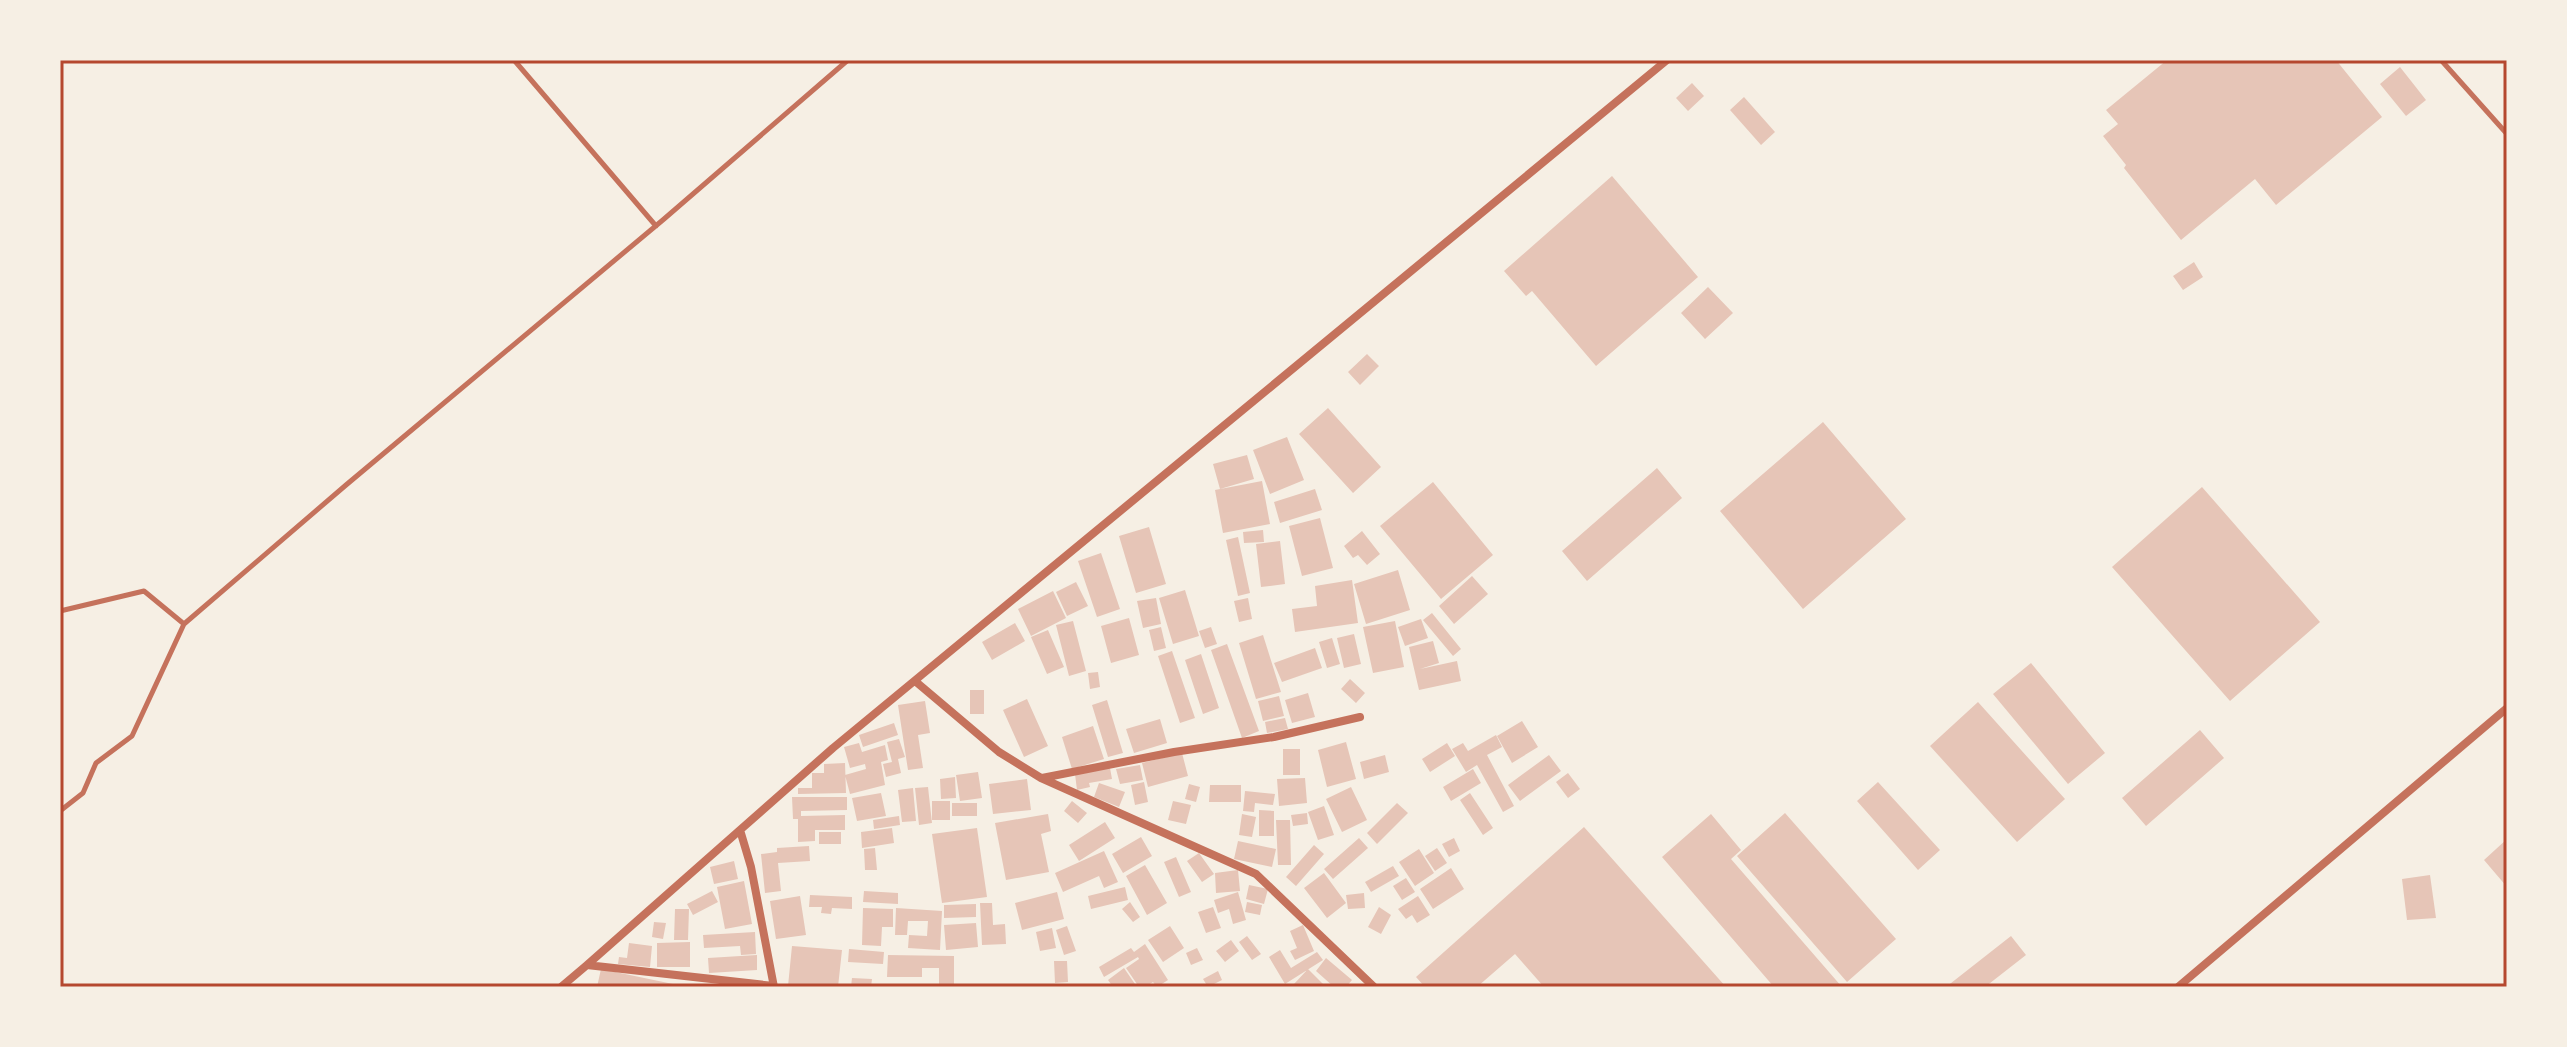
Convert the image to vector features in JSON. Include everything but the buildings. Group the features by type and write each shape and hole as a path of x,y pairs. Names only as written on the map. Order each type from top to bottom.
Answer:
{"street":[{"path":"561,987 833,748 1667,60"},
{"path":"915,681 999,752 1041,778 1256,874 1374,987"},
{"path":"2178,987 2507,708"},
{"path":"1041,778 1174,752 1274,737 1360,717"},
{"path":"587,965 774,987 751,867 740,830"}],"lane":[{"path":"514,60 656,226"},
{"path":"60,811 83,793 96,763 132,736 184,624 848,60"},
{"path":"2441,60 2507,134"},
{"path":"60,611 144,591 184,624"}]}
